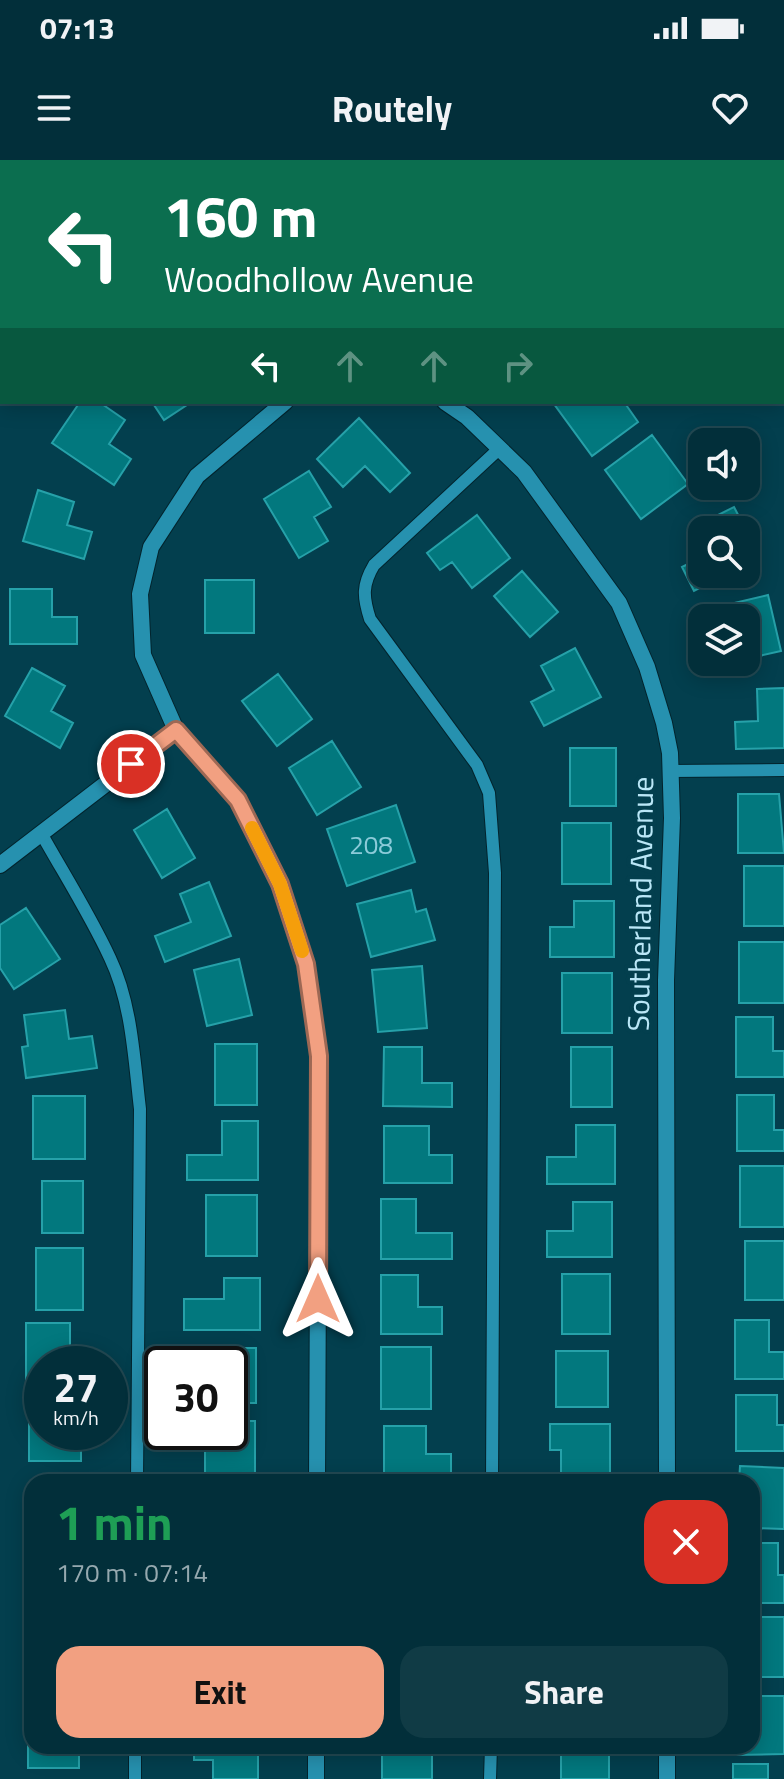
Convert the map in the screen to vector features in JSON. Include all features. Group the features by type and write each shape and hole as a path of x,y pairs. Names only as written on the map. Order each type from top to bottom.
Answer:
{"street":[{"path":"283,404 197,476 151,547 140,594 143,655 176,730 238,800 280,884 306,964 319,1056 317,1474"},
{"name":"Southerland Avenue","path":"447,404 524,472 619,603 642,655 664,723 670,771 666,980 667,1474"},
{"path":"0,865 176,730"},
{"path":"316,1754 316,1779"},
{"path":"667,1754 667,1779"}],"lane":[{"path":"492,1474 495,873 489,793 477,765 370,619 364,598 365,580 374,565 500,448"},
{"path":"670,771 784,770"},
{"path":"41,833 111,960 125,1005 134,1055 140,1109 137,1474"},
{"path":"135,1754 135,1779"},
{"path":"490,1779 491,1754"}],"building":[{"path":"79,404 102,404 125,420 109,444 131,459 114,485 52,443"},
{"path":"153,404 188,404 164,420"},
{"path":"554,404 625,404 638,422 592,456"},
{"path":"359,418 410,473 390,492 365,466 343,487 317,459"},
{"path":"652,435 688,484 641,519 605,470"},
{"path":"309,471 331,507 314,517 328,541 299,558 264,499"},
{"path":"38,490 74,502 67,525 92,532 84,559 23,541"},
{"path":"734,507 739,516 716,516"},
{"path":"477,515 510,558 472,588 452,562 440,570 427,553"},
{"path":"688,564 688,579 682,567"},
{"path":"522,571 558,612 530,637 494,596"},
{"path":"205,580 254,580 254,633 205,633"},
{"path":"10,589 52,589 52,617 77,617 77,644 10,644"},
{"path":"768,595 781,651 760,656 760,604 730,604"},
{"path":"575,648 601,697 544,726 531,702 554,690 541,666"},
{"path":"32,668 65,686 51,711 73,723 60,748 5,716"},
{"path":"278,674 312,719 277,746 242,701"},
{"path":"784,688 784,748 736,749 735,722 758,721 757,689"},
{"path":"332,741 361,787 317,815 289,768"},
{"path":"570,748 616,748 616,806 570,806"},
{"path":"738,794 779,794 784,853 738,853"},
{"path":"396,805 415,862 347,886 327,829"},
{"path":"167,809 195,858 162,878 134,830"},
{"path":"562,823 611,823 611,884 562,884"},
{"path":"744,866 784,866 784,926 744,926"},
{"path":"209,882 231,936 165,962 155,936 191,922 180,894"},
{"path":"411,890 416,912 426,909 435,940 371,957 357,904"},
{"path":"574,901 614,901 614,957 550,957 550,927 574,927"},
{"path":"26,908 60,959 14,989 0,968 0,925"},
{"path":"739,942 784,942 784,1003 739,1003"},
{"path":"239,959 252,1015 207,1026 194,970"},
{"path":"422,966 427,1028 378,1032 372,970"},
{"path":"562,973 612,973 612,1033 562,1033"},
{"path":"65,1010 69,1039 92,1036 97,1068 26,1078 22,1047 28,1046 24,1015"},
{"path":"736,1017 773,1017 773,1051 784,1051 784,1077 736,1077"},
{"path":"215,1044 257,1044 257,1105 215,1105"},
{"path":"384,1047 422,1047 422,1083 452,1083 452,1107 383,1106"},
{"path":"571,1047 612,1047 612,1107 571,1107"},
{"path":"737,1095 774,1095 774,1130 784,1130 784,1151 737,1151"},
{"path":"33,1096 85,1096 85,1159 33,1159"},
{"path":"222,1121 258,1121 258,1180 187,1180 187,1155 222,1155"},
{"path":"576,1125 615,1125 615,1184 547,1184 547,1157 576,1157"},
{"path":"384,1126 429,1126 429,1155 452,1155 452,1183 384,1183"},
{"path":"740,1166 784,1166 784,1227 740,1227"},
{"path":"42,1181 83,1181 83,1233 42,1233"},
{"path":"206,1195 257,1195 257,1256 206,1256"},
{"path":"381,1199 416,1199 416,1233 452,1233 452,1259 381,1259"},
{"path":"573,1202 612,1202 612,1257 547,1257 547,1231 573,1231"},
{"path":"745,1241 784,1241 784,1300 745,1300"},
{"path":"36,1248 83,1248 83,1310 36,1310"},
{"path":"562,1274 610,1274 610,1334 562,1334"},
{"path":"381,1275 418,1275 418,1307 442,1307 442,1334 381,1334"},
{"path":"224,1278 260,1278 260,1330 184,1330 184,1299 224,1299"},
{"path":"735,1320 769,1320 769,1352 784,1352 784,1379 735,1379"},
{"path":"26,1323 70,1323 70,1346 26,1346"},
{"path":"381,1347 431,1347 431,1409 381,1409"},
{"path":"248,1348 256,1348 256,1403 248,1403"},
{"path":"556,1351 608,1351 608,1407 556,1407"},
{"path":"736,1395 777,1395 777,1425 784,1425 784,1451 736,1451"},
{"path":"248,1421 255,1421 255,1474 205,1474 205,1450 248,1450"},
{"path":"550,1424 610,1424 610,1474 561,1474 561,1450 550,1450"},
{"path":"384,1426 426,1426 426,1454 451,1454 451,1474 384,1474"},
{"path":"29,1450 81,1450 81,1461 29,1461"},
{"path":"740,1466 784,1468 784,1529 760,1528 760,1474 740,1474"},
{"path":"760,1543 778,1543 778,1575 784,1575 784,1603 760,1603"},
{"path":"760,1617 784,1617 784,1677 760,1677"},
{"path":"760,1696 784,1696 784,1754 735,1755 760,1754"},
{"path":"28,1754 79,1754 79,1768 28,1768"},
{"path":"194,1754 258,1754 258,1779 213,1779 213,1760 194,1760"},
{"path":"382,1754 432,1754 432,1779 382,1779"},
{"path":"561,1754 609,1754 609,1779 561,1779"},
{"path":"733,1764 768,1764 768,1779 733,1779"}],"slow traffic":[{"path":"252,828 280,884 302,951"}],"route":[{"path":"131,764 176,730 238,800 280,884 306,964 319,1056 318,1299"}]}
